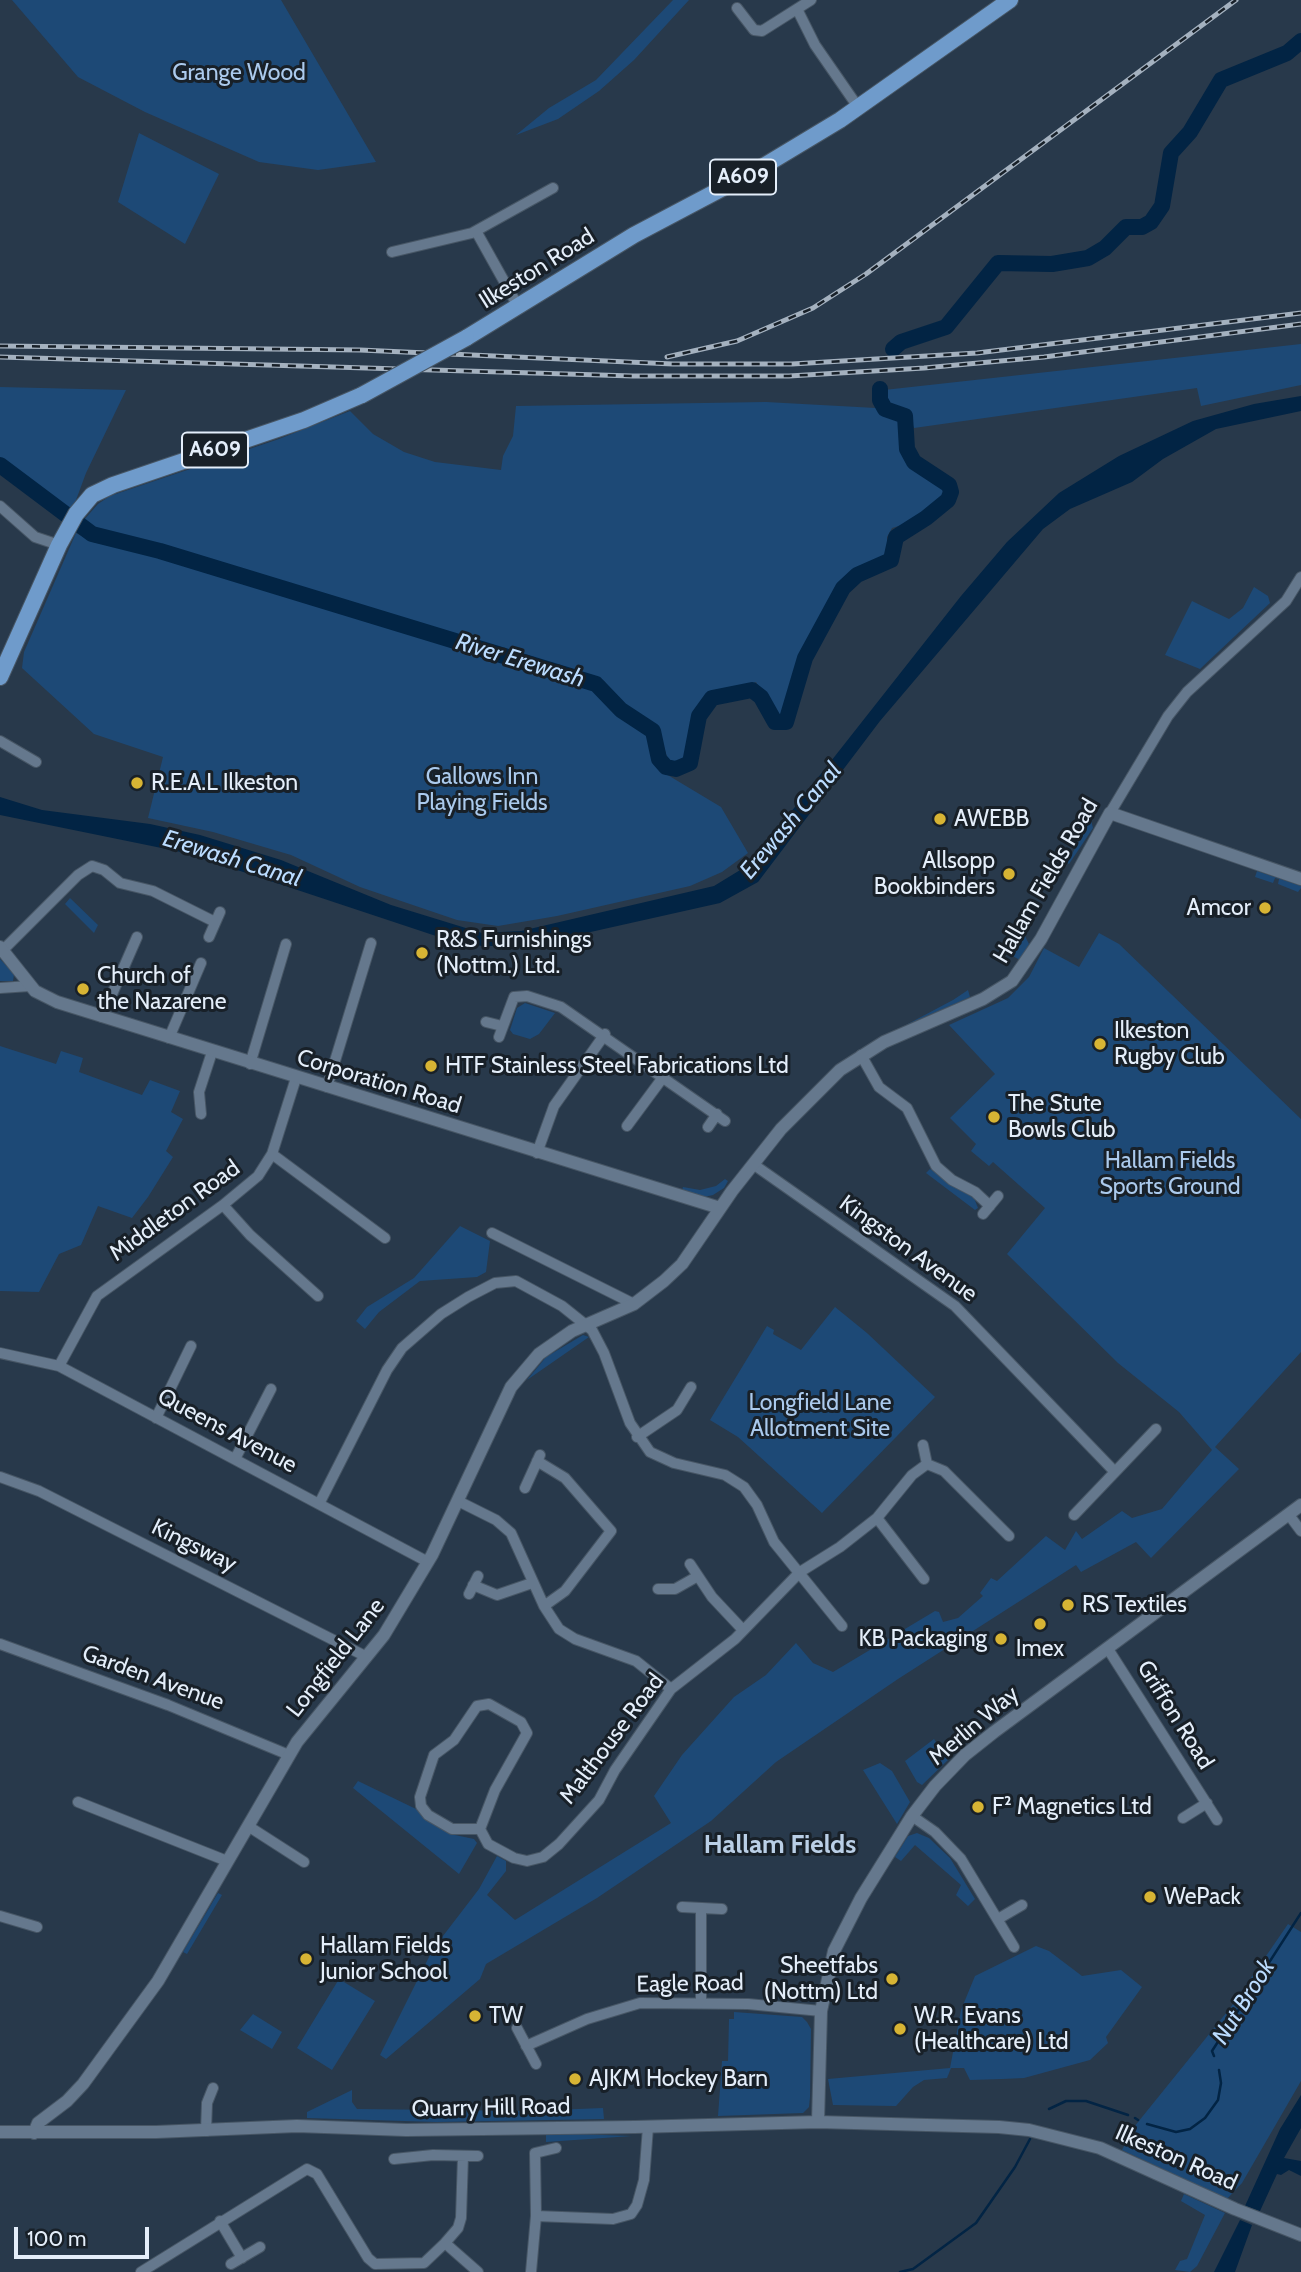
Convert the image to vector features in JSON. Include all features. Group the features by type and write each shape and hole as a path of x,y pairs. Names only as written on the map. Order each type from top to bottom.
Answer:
{"main road":[{"name":"Ilkeston Road","path":"59,545 72,521 92,495 113,485 304,420 362,395 467,338 634,235 757,170 858,107 1010,0"},
{"name":"A609","path":"0,677 59,545"}],"street":[{"path":"738,13 759,31 811,0"},
{"path":"797,9 815,45 858,107"},
{"path":"392,252 476,231 553,188"},
{"path":"476,231 519,307"},
{"path":"0,506 35,537 59,545"},
{"name":"Hallam Fields Road","path":"720,1208 752,1164 813,1095 861,1055 884,1042 983,999 1012,981 1041,939 1110,813 1168,716 1187,692 1286,601 1301,578"},
{"path":"0,741 29,761"},
{"path":"1110,813 1301,879"},
{"path":"30,986 2,948 78,875 92,866 103,870 120,883 153,891 218,917 209,937"},
{"path":"103,1017 137,937"},
{"path":"327,1087 371,943"},
{"path":"250,1064 287,951"},
{"path":"169,1038 201,963"},
{"path":"0,988 30,986"},
{"name":"Corporation Road","path":"30,986 46,998 103,1017 720,1208"},
{"path":"486,1022 500,1032 511,1000 523,995 567,1009 721,1117 708,1127"},
{"path":"537,1153 554,1106 605,1034"},
{"path":"203,1116 199,1092 212,1052"},
{"path":"861,1055 879,1087 906,1108 936,1166 952,1180 975,1192 986,1210 998,1196"},
{"path":"627,1126 636,1103 663,1076"},
{"name":"Middleton Road","path":"59,1366 97,1296 223,1205 258,1176 271,1154 296,1078"},
{"path":"271,1154 385,1238"},
{"name":"Kingston Avenue","path":"752,1164 955,1306 1115,1472"},
{"path":"223,1205 250,1235 318,1296"},
{"name":"Longfield Lane","path":"34,2133 38,2123 62,2106 83,2084 158,1981 289,1755 320,1711 367,1657 402,1608 458,1502 510,1387 539,1354 557,1340 634,1304 682,1264 720,1208"},
{"path":"505,1239 509,1228"},
{"path":"492,1233 634,1304"},
{"path":"319,1504 393,1360 441,1314 486,1287 509,1280 520,1282 587,1324 604,1353 637,1437 653,1455 725,1475 744,1487 757,1505 774,1542 842,1626"},
{"path":"156,1418 191,1346"},
{"name":"Queens Avenue","path":"0,1353 59,1366 428,1562"},
{"path":"637,1437 677,1410 691,1387"},
{"path":"235,1459 271,1389"},
{"path":"1074,1515 1156,1429"},
{"path":"923,1445 928,1464 944,1471 1009,1536"},
{"path":"525,1488 539,1458 565,1478 611,1531"},
{"name":"Malthouse Road","path":"514,1858 534,1860 549,1853 559,1844 599,1800 615,1770 671,1689 743,1630 800,1572 840,1547 877,1518 912,1475 928,1464"},
{"name":"Kingsway","path":"0,1477 39,1491 367,1657"},
{"path":"458,1502 496,1520 510,1533 521,1550 532,1583 559,1629 569,1636 627,1656 671,1689"},
{"name":"Merlin Way","path":"818,2122 821,2011 827,1977 838,1942 861,1898 912,1815 965,1755 1301,1505"},
{"path":"1289,1515 1301,1531"},
{"path":"877,1518 924,1579"},
{"path":"544,1606 565,1591 619,1521"},
{"path":"690,1564 720,1607 743,1630"},
{"path":"658,1589 675,1589 698,1576"},
{"path":"473,1585 497,1595 532,1583"},
{"name":"Garden Avenue","path":"0,1644 183,1710 289,1755"},
{"name":"Griffon Road","path":"1108,1649 1217,1820"},
{"path":"480,1829 452,1829 428,1815 421,1806 420,1797 434,1755 454,1740 477,1706 486,1704 521,1722 527,1733 495,1790 480,1829 488,1844 514,1858 511,1871"},
{"path":"78,1802 228,1861"},
{"name":"Griffon Road","path":"1182,1818 1207,1803"},
{"path":"912,1815 949,1846 1014,1947"},
{"path":"247,1826 304,1862"},
{"path":"998,1919 1022,1905"},
{"path":"682,1908 722,1909"},
{"path":"701,1908 701,2003"},
{"path":"0,1916 33,1922"},
{"name":"Eagle Road","path":"526,2046 620,2007 640,2003 701,2003 821,2011"},
{"path":"517,2028 536,2064"},
{"path":"206,2131 207,2103 213,2088"},
{"name":"Quarry Hill Road","path":"0,2132 206,2131 297,2126 406,2130 818,2122 960,2125 1029,2130"},
{"path":"536,2216 627,2217 637,2205 644,2180 648,2127"},
{"name":"Ilkeston Road","path":"1029,2130 1078,2141 1118,2155 1235,2209 1301,2235"},
{"path":"531,2272 536,2216 535,2153 556,2148"},
{"path":"146,2271 220,2221 307,2169 317,2174 368,2258 375,2264 424,2263 458,2228 461,2218 463,2156"},
{"path":"394,2159 478,2156"},
{"path":"220,2221 242,2258"},
{"path":"445,2243 478,2272"},
{"path":"231,2264 260,2247"}],"green space":[{"name":"Grange Wood","path":"12,0 281,0 376,162 318,170 259,162 145,112 78,77"},
{"path":"673,0 689,0 634,60 599,91 558,119 516,135 549,108 596,80"},
{"path":"139,133 219,174 185,244 118,202"},
{"path":"1301,344 1301,385 1201,406 1197,388 914,428 907,412 884,401 884,390"},
{"path":"0,387 126,390 86,473 72,511 0,459"},
{"path":"766,402 876,408 882,414 903,419 903,456 944,484 947,493 945,499 915,521 892,528 887,537 888,556 855,571 836,589 803,655 782,718 775,717 756,682 734,691 707,695 694,718 692,748 683,765 668,760 658,728 626,709 604,681 447,631 102,531 83,521 98,504 110,496 279,439 350,411 373,434 404,452 435,462 501,470 503,456 513,436 516,406"},
{"name":"Gallows Inn Playing Fields","path":"76,533 93,542 155,556 598,689 625,717 651,735 656,763 661,771 721,807 748,853 722,872 690,886 557,916 498,926 457,920 360,887 291,855 213,832 148,818 163,757 94,734 22,668 24,652"},
{"path":"1254,587 1268,596 1270,603 1200,669 1165,655 1192,601 1229,619 1243,608"},
{"path":"1091,820 1093,828 1069,864 1067,863"},
{"path":"1257,871 1301,886 1301,888 1298,892 1278,884 1279,879 1275,878 1273,883 1255,877"},
{"path":"70,898 98,925 94,933 65,904"},
{"path":"1023,932 1029,944 1020,960 1007,953"},
{"name":"Hallam Fields Sports Ground","path":"1099,933 1119,944 1301,1119 1301,1352 1215,1447 1239,1469 1151,1558 1136,1542 1081,1572 1076,1565 898,1679 776,1762 711,1821 597,1898 486,1964 480,1979 386,2059 380,2055 433,1949 479,1889 497,1856 506,1861 506,1871 487,1895 515,1920 671,1823 654,1796 682,1755 734,1697 766,1675 796,1643 813,1663 833,1672 935,1611 939,1612 943,1622 958,1618 983,1596 980,1593 991,1578 997,1581 1046,1536 1065,1550 1076,1531 1082,1539 1122,1511 1132,1518 1162,1509 1212,1450 1179,1412 1118,1363 1007,1254 1045,1208 993,1162 989,1166 971,1151 976,1144 950,1118 995,1074 949,1025 1008,998 1029,977 1044,948 1079,967"},
{"path":"0,959 14,974 13,981 0,981"},
{"path":"968,990 970,997 904,1026 953,1000"},
{"path":"525,1003 555,1013 539,1034 530,1039 513,1034 510,1030 517,1008"},
{"path":"0,1046 56,1064 61,1051 83,1058 79,1072 142,1095 150,1080 180,1091 171,1112 183,1119 166,1151 173,1157 148,1197 132,1218 98,1206 81,1245 59,1254 39,1292 0,1291"},
{"path":"930,1169 974,1198 978,1208 975,1210 926,1173"},
{"path":"725,1179 728,1181 724,1188 713,1195 704,1197 682,1190 683,1187 700,1190 716,1186"},
{"path":"460,1226 490,1241 486,1272 477,1277 420,1281 379,1312 365,1329 356,1321 367,1307 414,1278"},
{"name":"Longfield Lane Allotment Site","path":"835,1307 935,1397 822,1513 738,1437 710,1420 767,1326 774,1330 773,1334 801,1350"},
{"path":"583,1335 589,1337 527,1380 546,1357"},
{"path":"934,1739 948,1760 922,1785 917,1782 905,1761"},
{"path":"880,1763 892,1771 910,1802 897,1824 863,1770"},
{"path":"358,1781 416,1809 450,1834 474,1839 477,1843 459,1874 353,1788"},
{"path":"917,1833 929,1838 950,1858 975,1899 968,1906 956,1895 961,1885 915,1845 901,1861 895,1857 908,1836"},
{"path":"218,1893 222,1895 187,1954 183,1952"},
{"path":"1288,1924 1301,1932 1301,2081 1242,2183 1227,2199 1122,2150 1134,2127 1231,2007"},
{"path":"1036,1946 1049,1951 1082,1976 1121,1970 1142,1987 1106,2037 1108,2043 1090,2060 1024,2078 970,2080 964,2068 951,2068 947,2078 924,2080 913,2087 896,2106 833,2105 828,2079 950,2068 961,2010 975,1976"},
{"path":"339,1979 375,2001 332,2070 297,2048"},
{"path":"734,2012 802,2017 807,2022 811,2029 810,2097 809,2107 803,2113 718,2116 722,2061 728,2061 729,2019 734,2019"},
{"path":"253,2014 282,2032 272,2049 240,2030"},
{"path":"352,2090 352,2102 357,2109 527,2111 603,2108 604,2119 436,2122 307,2118 307,2112"},
{"path":"546,2133 632,2136 546,2142"},
{"path":"1184,2194 1225,2213 1197,2266 1190,2272 1175,2270 1180,2261 1187,2259 1205,2215 1181,2201"}],"water":[{"name":"Erewash Canal","path":"1301,396 1301,411 1216,429 1163,459 1132,482 1070,509 1043,529 880,721 758,882 720,903 528,946 482,946 439,937 186,853 0,815 0,797 42,810 150,824 200,835 281,860 391,905 482,933 521,931 714,886 750,864 961,596 1007,542 1059,493 1119,456 1193,421 1254,404"},
{"path":"1301,2095 1301,2128 1284,2158 1301,2161 1301,2176 1289,2170 1281,2175 1277,2174 1260,2211 1245,2206 1280,2129"},
{"path":"1240,2220 1252,2225 1235,2272 1214,2272"}],"waterway":[{"name":"River Erewash","path":"893,349 901,342 946,327 998,263 1052,264 1088,258 1105,248 1126,227 1142,227 1151,222 1162,206 1171,153 1190,132 1221,80 1287,53 1301,41"},
{"name":"River Erewash","path":"0,465 92,534 160,551 596,684 621,710 653,731 659,759 666,767 676,769 690,763 699,716 712,698 752,690 761,697 775,722 786,722 805,658 843,588 857,575 891,560 896,537 948,500 951,492 949,485 914,462 907,449 905,416 885,409 880,400 880,389"},
{"name":"Nut Brook","path":"1214,2056 1212,2051 1301,1913"},
{"name":"Nut Brook","path":"1147,2124 1176,2132 1190,2129 1205,2118 1218,2100 1221,2083 1219,2070"},
{"name":"Nut Brook","path":"1049,2109 1066,2101 1086,2101 1128,2115"},
{"name":"Nut Brook","path":"900,2272 913,2269 976,2223 1015,2167 1030,2139"}],"railway":[{"path":"667,357 737,341 813,308 866,274 1236,0"},
{"path":"0,346 360,350 673,364 792,364 977,353 1301,313"},
{"path":"0,357 633,376 789,376 1044,357 1301,324"}],"place":[{"name":"R.E.A.L Ilkeston","path":"137,783"},
{"name":"AWEBB","path":"940,819"},
{"name":"Allsopp Bookbinders","path":"1009,874"},
{"name":"Amcor","path":"1265,908"},
{"name":"R&S Furnishings (Nottm.) Ltd.","path":"422,953"},
{"name":"Church of the Nazarene","path":"83,989"},
{"name":"Ilkeston Rugby Club","path":"1100,1044"},
{"name":"HTF Stainless Steel Fabrications Ltd","path":"431,1066"},
{"name":"The Stute Bowls Club","path":"994,1117"},
{"name":"RS Textiles","path":"1068,1605"},
{"name":"Imex","path":"1040,1624"},
{"name":"KB Packaging","path":"1001,1639"},
{"name":"F² Magnetics Ltd","path":"978,1807"},
{"name":"WePack","path":"1150,1897"},
{"name":"Hallam Fields Junior School","path":"306,1959"},
{"name":"Sheetfabs (Nottm) Ltd","path":"892,1979"},
{"name":"TW","path":"475,2016"},
{"name":"W.R. Evans (Healthcare) Ltd","path":"900,2029"},
{"name":"AJKM Hockey Barn","path":"575,2079"}],"district":[{"name":"Hallam Fields","path":"780,1845"}]}
